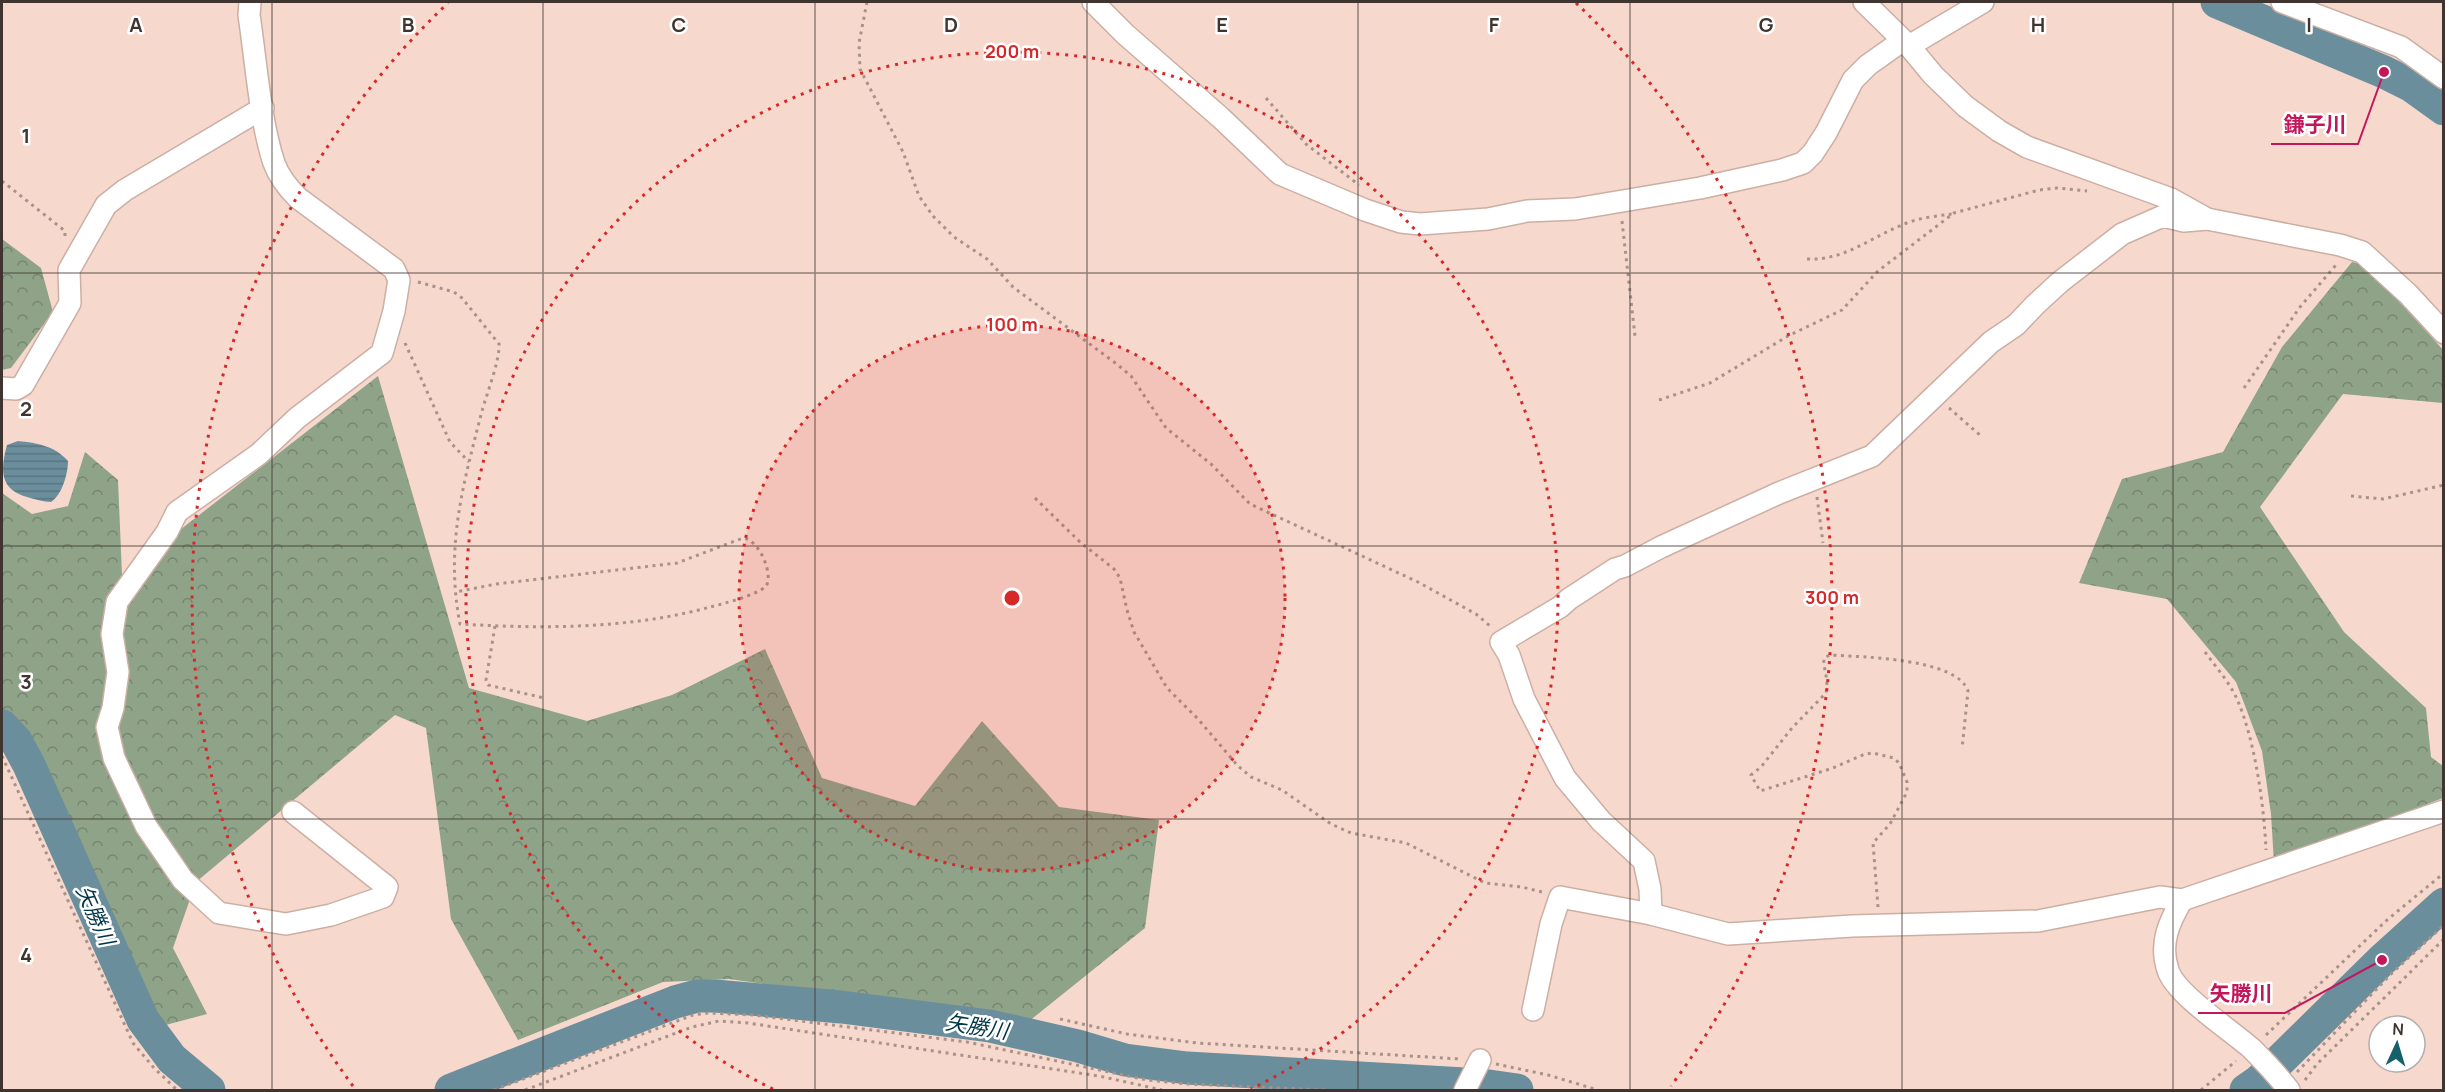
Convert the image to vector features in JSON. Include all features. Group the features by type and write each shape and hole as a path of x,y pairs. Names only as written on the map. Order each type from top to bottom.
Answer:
{"street":[{"path":"250,2 249,15 267,138 275,165 287,187 298,198 394,269 399,280 393,313 382,353 297,418 259,454 177,512 167,532 117,602 112,634 118,672 113,708 107,727 114,758 146,826 183,880 219,913 286,924 331,915 383,897 387,887 293,812"},
{"path":"1093,2 1125,34 1221,118 1280,174 1365,210 1401,222 1441,224 1488,219 1527,211 1575,209 1700,188 1782,170 1803,163 1813,153 1826,133 1853,80 1868,65 1983,2"},
{"path":"1864,2 1965,106 1999,131 2027,147 2187,205 2207,219"},
{"path":"2282,2 2401,47 2444,78"},
{"path":"2,388 16,389 23,385 70,303 69,274 106,205 125,190 263,108"},
{"path":"1651,914 1650,889 1644,861 1601,821 1564,778 1524,699 1509,655 1501,642 1560,607 1615,569 1816,478 1872,456 1990,342 2016,325 2035,305 2122,234 2163,216 2184,220 2207,219 2362,252 2376,262 2444,333"},
{"path":"1533,1010 1551,924 1560,897 1651,914 1728,934 1885,925 2038,921 2160,897 2182,900 2444,812"},
{"path":"2182,900 2166,930 2164,954 2168,972 2177,986 2289,1085"},
{"path":"1465,1090 1480,1060"}],"path":[{"path":"867,2 859,43 860,69 903,152 919,196 933,216 954,237 987,259 1013,287 1118,364 1131,376 1166,428 1211,464 1250,504 1418,582 1461,605 1490,626 1501,642"},
{"path":"1266,98 1306,144 1365,189"},
{"path":"2,181 65,231 69,274"},
{"path":"1807,259 1822,260 1837,256 1856,249 1904,224 1953,214 2039,190 2076,189 2097,194"},
{"path":"1620,201 1635,336"},
{"path":"1659,400 1710,383 1788,336 1842,310 1878,271 1953,214"},
{"path":"2244,388 2300,307 2343,258 2347,248"},
{"path":"397,276 454,292 462,298 499,344 459,500 454,574 456,592 460,624 562,627 668,617 710,607 756,592 765,586 768,579 758,545 743,538 677,563 507,583 456,592"},
{"path":"393,313 450,442 469,462"},
{"path":"1934,395 1981,436"},
{"path":"1816,478 1822,543"},
{"path":"2351,496 2383,500 2444,485"},
{"path":"1035,498 1080,542 1114,569 1120,578 1134,632 1167,688 1198,719 1238,766 1251,777 1282,790 1331,824 1351,833 1406,843 1485,883 1522,887 1560,897"},
{"path":"495,626 486,680 488,685 544,698"},
{"path":"2205,652 2231,689 2241,712 2257,772 2265,824 2267,872"},
{"path":"1885,925 1878,912 1873,843 1890,824 1907,792 1907,782 1899,763 1884,754 1864,754 1833,768 1760,791 1751,775 1761,767 1792,728 1826,693 1827,671 1824,658 1830,655 1918,663 1961,680 1968,691 1962,749"},
{"path":"2,756 133,1043 176,1090"},
{"path":"2201,1090 2254,1052 2387,920 2444,873"},
{"path":"2289,1085 2301,1068 2392,973 2444,925"},
{"path":"2289,1085 2317,1064 2444,939"},
{"path":"494,1090 708,1012 753,1015 967,1042 1147,1080 1325,1090"},
{"path":"1060,1019 1127,1034 1197,1042 1480,1060 1548,1075 1598,1090"},
{"path":"525,1090 692,1027 720,1021 1099,1076 1162,1090"}],"green space":[{"path":"2,239 41,268 53,312 11,368 2,370"},
{"path":"2352,262 2369,265 2443,350 2443,403 2343,394 2260,507 2344,632 2426,708 2431,757 2443,766 2443,798 2274,863 2271,814 2262,751 2236,682 2167,599 2079,583 2122,479 2223,452 2282,347"},
{"path":"378,376 469,688 587,721 672,695 765,649 822,778 915,806 982,721 1059,807 1159,820 1145,928 1028,1022 729,979 663,982 518,1040 451,919 426,728 395,715 196,882 173,948 207,1014 162,1026 2,722 2,493 32,514 68,506 85,452 118,480 122,575"}],"water":[{"path":"18,441 39,444 57,452 68,461 64,484 51,502 18,494 7,484 4,478 3,463 7,445"}],"waterway":[{"path":"2217,2 2384,72 2412,86 2444,109"},
{"name":"矢勝川","path":"2,726 16,741 29,765 143,1020 172,1059 209,1090"},
{"name":"矢勝川","path":"2246,1090 2259,1081 2382,960 2444,904"},
{"name":"矢勝川","path":"451,1090 675,1002 697,996 841,1007 990,1026 1078,1046 1125,1060 1187,1068 1482,1085 1517,1090"}],"place":[{"name":"鎌子川","path":"2384,72"},
{"name":"矢勝川","path":"2382,960"}]}
